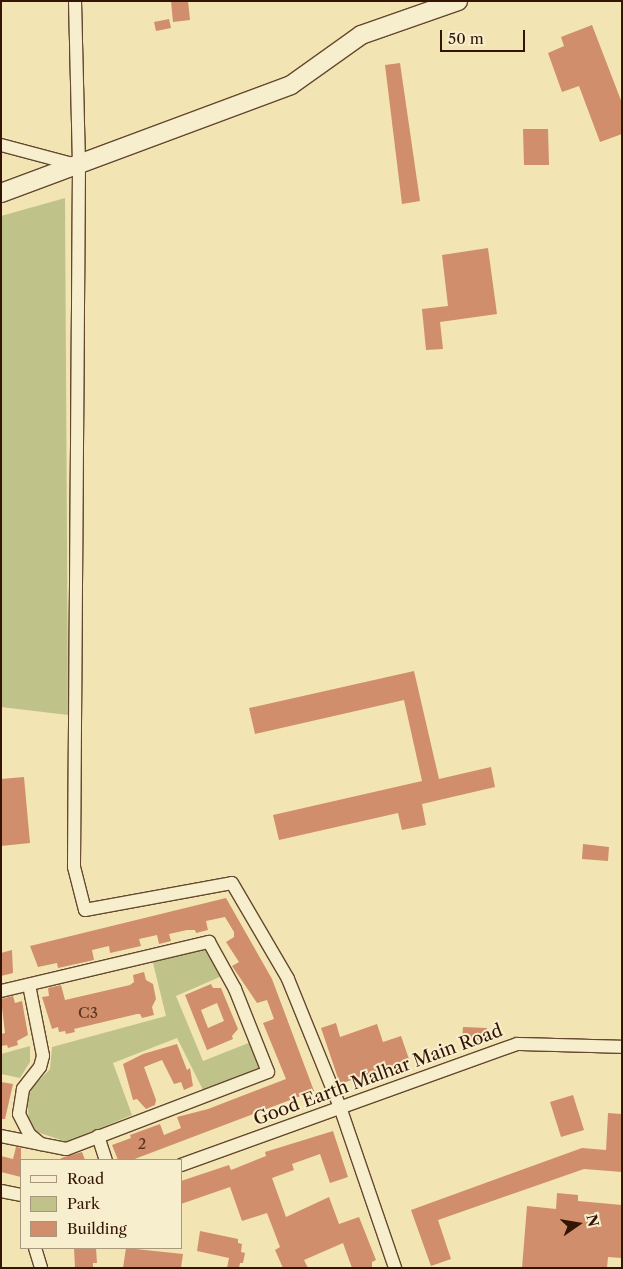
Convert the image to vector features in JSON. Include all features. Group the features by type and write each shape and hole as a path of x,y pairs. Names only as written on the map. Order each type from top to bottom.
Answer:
{"street":[{"path":"75,1 79,166 74,867 86,910 232,883 288,979 340,1107 395,1268"},
{"path":"1,193 79,166 291,85 361,35 458,1"},
{"path":"1,145 79,166"},
{"path":"1,991 209,942 236,989 268,1072 66,1149 1,1136"},
{"path":"29,985 43,1056 40,1067 23,1089 20,1114 29,1134 41,1144"},
{"name":"Good Earth Malhar Main Road","path":"182,1165 517,1044 622,1047"},
{"path":"98,1136 106,1159"},
{"path":"1,1191 20,1197"},
{"path":"35,1249 41,1268"}],"green space":[{"path":"65,198 68,715 1,707 1,216"},
{"path":"206,946 222,976 176,996 203,1061 251,1042 262,1070 205,1094 177,1038 113,1063 132,1115 67,1142 37,1132 29,1121 27,1100 32,1088 50,1069 52,1047 166,1016 152,959"},
{"path":"30,1046 30,1062 20,1078 1,1074 1,1054"}],"building":[{"path":"171,1 188,1 190,20 173,22"},
{"path":"169,19 171,28 156,31 154,22"},
{"path":"592,25 622,103 622,134 600,142 579,86 562,92 548,53 564,46 561,37"},
{"path":"400,63 420,201 402,204 385,65"},
{"path":"523,129 548,129 549,165 524,165"},
{"path":"488,248 497,314 440,322 443,349 426,350 422,309 448,306 442,255"},
{"path":"414,671 439,779 491,767 495,787 422,804 426,825 402,830 398,813 279,840 273,815 422,781 404,700 255,734 249,708"},
{"path":"24,777 30,843 1,846 1,779"},
{"path":"583,844 609,847 608,861 582,859"},
{"path":"226,898 272,979 314,1091 135,1159 118,1159 112,1145 131,1138 130,1135 160,1124 164,1135 181,1128 177,1117 208,1109 286,1079 263,1023 274,1019 267,1000 257,1003 232,966 239,962 226,942 234,937 234,932 225,917 206,921 208,930 196,933 195,930 187,930 169,934 171,941 159,944 157,935 139,939 141,946 110,953 109,946 92,950 94,960 58,968 57,963 38,967 30,946"},
{"path":"12,950 13,973 1,976 1,953"},
{"path":"144,972 146,980 153,984 156,999 152,1007 154,1015 142,1018 140,1014 137,1014 74,1029 75,1032 66,1034 65,1031 59,1032 58,1027 52,1029 42,997 49,996 48,988 61,985 65,1000 130,985 134,982 133,975"},
{"path":"211,984 213,988 221,988 238,1029 232,1036 233,1039 207,1050 185,995","holes":["217,1003 224,1021 208,1028 201,1010"]},
{"path":"13,996 15,1003 22,1001 28,1035 17,1041 18,1045 8,1048 7,1045 1,1046 1,1034 5,1033 1,999"},
{"path":"336,1023 340,1037 377,1024 383,1042 401,1036 410,1062 364,1080 363,1076 340,1084 321,1028"},
{"path":"463,1027 487,1028 486,1041 462,1039"},
{"path":"177,1044 187,1070 190,1068 193,1086 184,1090 181,1082 174,1084 162,1060 144,1067 156,1100 155,1105 146,1109 137,1099 133,1100 123,1064 143,1054"},
{"path":"1,1082 13,1084 5,1119 1,1119"},
{"path":"573,1095 584,1130 561,1137 550,1102"},
{"path":"608,1113 622,1114 622,1172 584,1169 438,1220 451,1259 431,1266 411,1210 582,1148 606,1150"},
{"path":"333,1131 348,1177 330,1183 320,1154 292,1164 294,1170 272,1178 286,1217 329,1197 339,1224 359,1217 376,1260 372,1262 372,1268 352,1268 343,1243 304,1260 308,1268 283,1268 275,1250 280,1247 267,1213 242,1221 230,1187 182,1204 182,1181 229,1165 231,1170 266,1156 265,1152"},
{"path":"16,1147 21,1148 20,1177 1,1172 1,1156 13,1159"},
{"path":"82,1152 85,1159 60,1159"},
{"path":"557,1193 578,1195 578,1201 622,1205 622,1258 608,1257 607,1268 522,1268 527,1206 556,1209"},
{"path":"200,1231 238,1239 238,1243 242,1244 241,1252 245,1253 243,1263 240,1263 239,1268 227,1268 229,1258 197,1251"},
{"path":"74,1249 96,1249 97,1263 93,1263 93,1268 75,1268"},
{"path":"126,1249 183,1254 181,1268 123,1268"}]}
